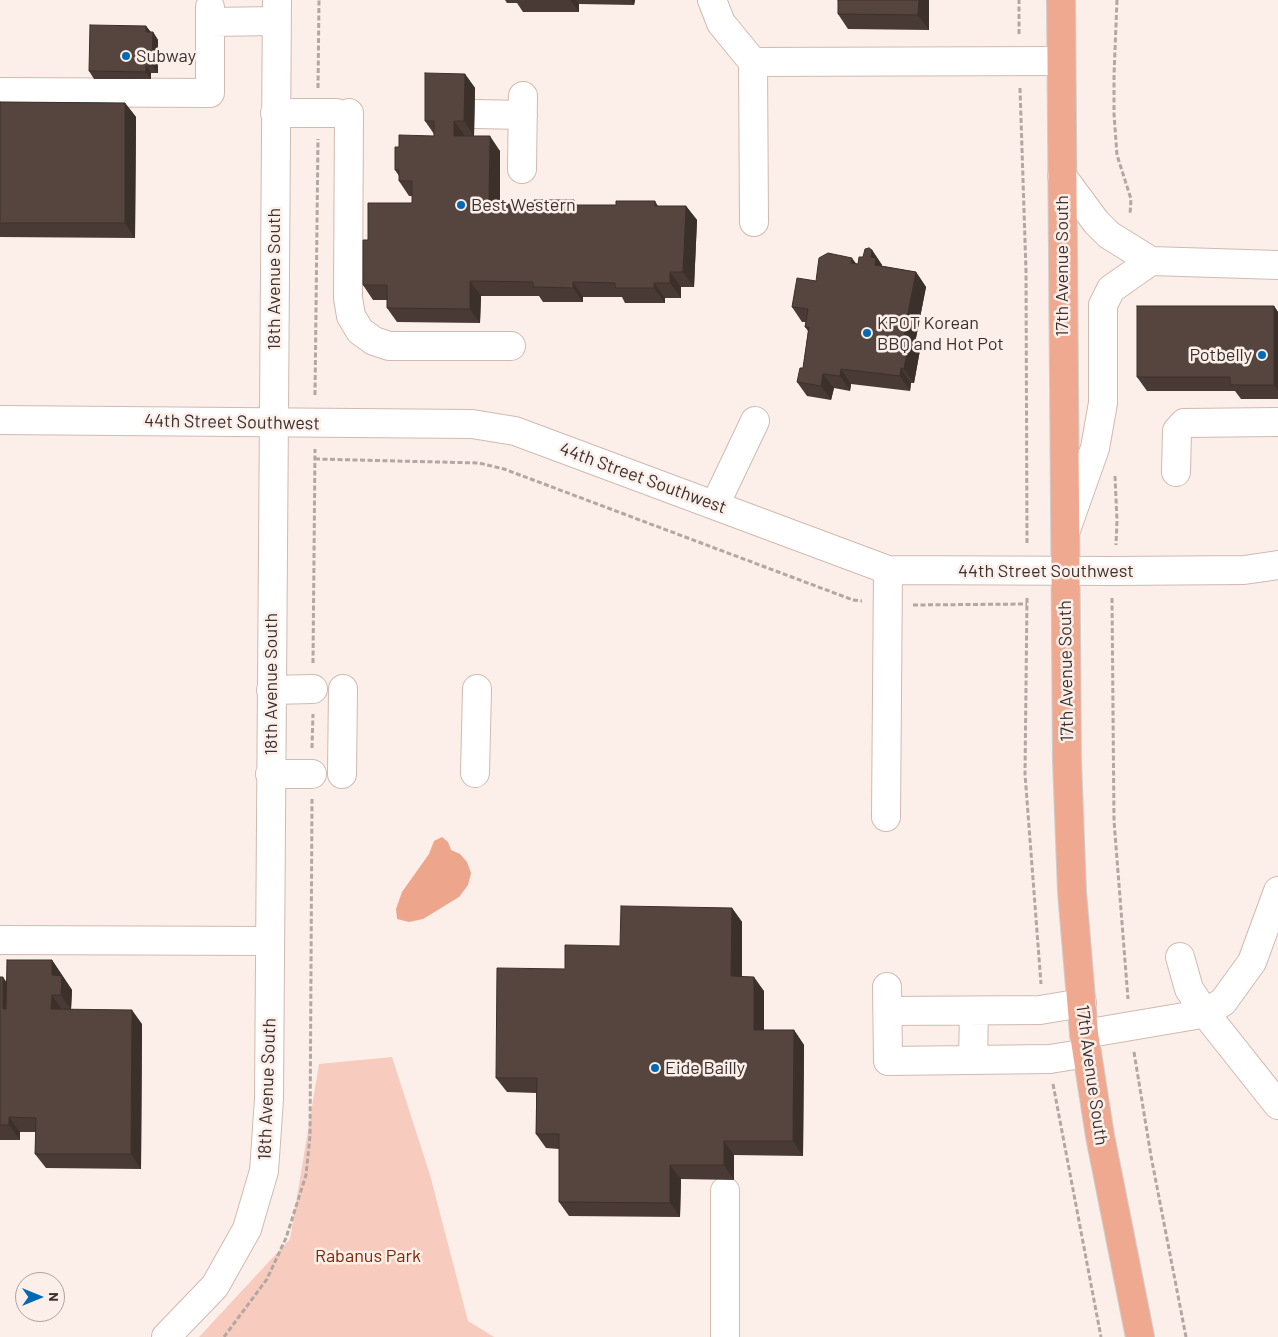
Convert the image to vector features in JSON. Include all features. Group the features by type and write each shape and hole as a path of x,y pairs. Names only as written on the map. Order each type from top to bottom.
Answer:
{"main road":[{"name":"17th Avenue South","path":"1061,0 1067,761 1072,892 1086,1043 1100,1136 1140,1337"}],"street":[{"path":"712,0 721,22 753,62 754,222"},
{"path":"0,92 210,93 210,15 276,10"},
{"name":"18th Avenue South","path":"166,1337 214,1286 246,1229 264,1172 269,1099 276,10"},
{"path":"753,62 1061,61"},
{"path":"475,114 523,105 522,170"},
{"path":"276,113 334,113 348,298 351,316 360,331 374,341 389,346 511,346"},
{"path":"1062,176 1096,222 1109,235 1140,255 1278,264"},
{"path":"1065,533 1095,448 1103,403 1103,305 1111,289 1140,255"},
{"name":"44th Street Southwest","path":"0,420 472,424 515,431 888,570 1065,572 1244,570 1278,565"},
{"path":"715,505 754,421"},
{"path":"1176,472 1177,432 1184,423 1278,422"},
{"path":"886,817 888,570"},
{"path":"271,690 313,689"},
{"path":"342,774 343,689"},
{"path":"476,774 477,689"},
{"path":"270,774 312,774"},
{"path":"1082,1003 1043,1009 974,1010 887,999 888,1061 1050,1059 1131,1026 1205,1013 1223,1002 1252,962 1278,891"},
{"path":"0,940 269,941"},
{"path":"1180,957 1189,989 1205,1013 1278,1105"},
{"path":"973,1060 974,1010"},
{"path":"725,1191 725,1337"}],"path":[{"path":"312,774 315,424 334,113 318,0"},
{"path":"1020,0 1026,272 1028,523"},
{"path":"1117,0 1114,114 1117,155 1131,198 1140,255"},
{"path":"315,459 479,463 504,469 853,600 910,605 1027,604 1025,774 1043,1009"},
{"path":"1115,472 1117,521 1112,608 1114,821 1131,1026 1151,1156 1186,1337"},
{"path":"1050,1059 1101,1337"}],"green space":[{"name":"Rabanus Park","path":"392,1057 430,1175 468,1321 494,1337 199,1337 290,1239 319,1064"}],"shaded area":[{"path":"442,837 448,842 451,850 460,854 467,862 471,873 468,885 459,897 423,919 409,922 397,919 396,909 402,892 429,854 434,841"}],"building":[{"path":"838,0 919,0 918,15 838,14"},
{"name":"Subway","path":"90,25 146,26 146,32 153,32 152,66 146,66 146,72 89,71"},
{"name":"Best Western","path":"425,73 465,74 464,121 454,121 454,136 490,136 489,204 534,204 534,200 574,200 574,205 616,205 616,201 655,201 655,206 686,206 683,272 670,272 670,283 654,283 654,288 615,288 615,283 573,282 573,288 533,287 533,282 470,281 470,309 387,308 387,285 363,285 363,240 368,240 368,203 412,203 412,181 399,181 399,170 395,170 395,147 399,147 399,135 434,136 434,121 425,121"},
{"path":"0,102 125,103 125,223 0,223"},
{"name":"KPOT Korean BBQ and Hot Pot","path":"869,248 872,250 871,257 876,258 875,265 916,272 904,334 910,336 904,369 901,368 900,376 841,369 840,376 823,374 821,386 797,382 800,368 803,368 809,327 805,327 808,309 792,307 797,278 816,281 819,258 828,253 852,258 851,263 858,264 859,257 863,257 865,249"},
{"path":"1137,306 1274,306 1274,385 1230,385 1230,377 1137,377"},
{"name":"Eide Bailly","path":"621,906 732,908 731,976 754,977 754,1030 794,1030 793,1141 724,1141 724,1165 670,1165 670,1203 559,1202 559,1134 536,1134 537,1078 496,1078 497,968 565,969 565,945 620,946"},
{"path":"7,960 52,960 52,975 62,976 61,995 52,995 51,1009 132,1010 131,1154 35,1154 36,1118 9,1117 9,1125 0,1125 0,977 3,977 3,1009 6,1009"}],"place":[{"name":"Subway","path":"126,56"},
{"name":"Best Western","path":"461,205"},
{"name":"KPOT Korean BBQ and Hot Pot","path":"867,333"},
{"name":"Potbelly","path":"1262,355"},
{"name":"Eide Bailly","path":"655,1068"}]}
